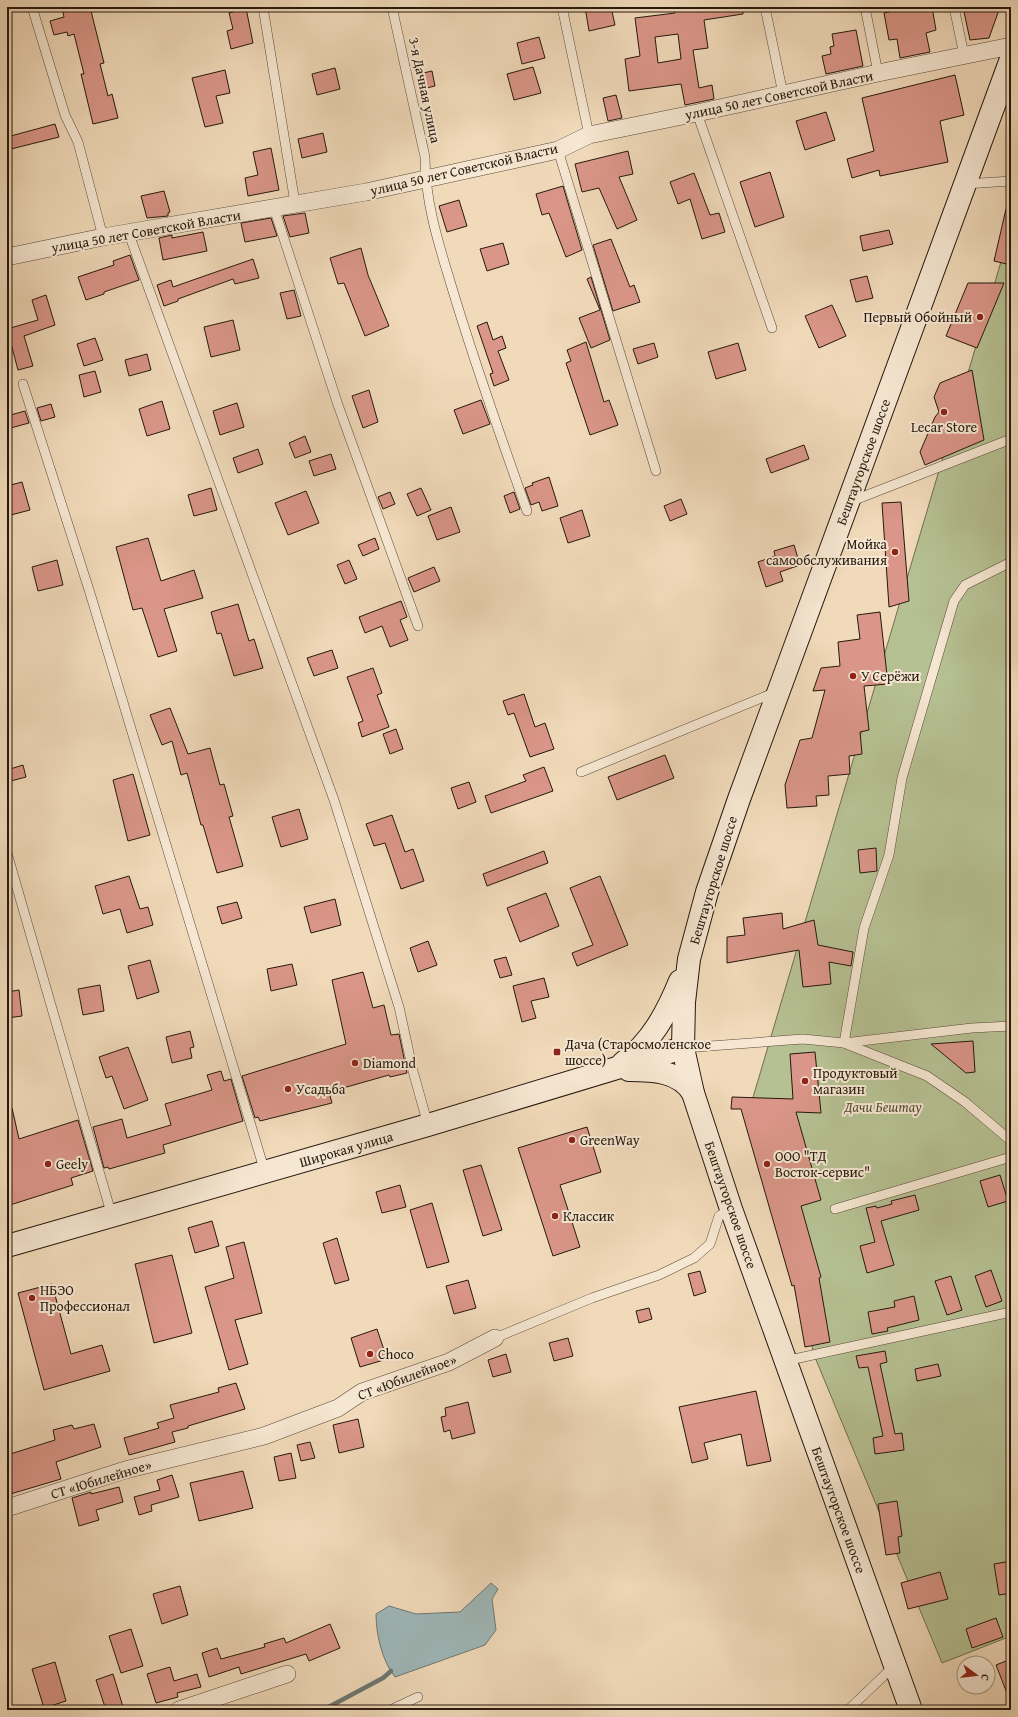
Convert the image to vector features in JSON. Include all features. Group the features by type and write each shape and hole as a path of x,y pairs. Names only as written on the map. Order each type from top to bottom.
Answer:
{"main road":[{"name":"Бештаугорское шоссе","path":"911,1710 731,1209 693,1093 683,1048 684,1002 689,959 707,892 738,799 1011,60"},
{"path":"614,1070 632,1057 647,1042 668,1010 689,959"},
{"name":"Широкая улица","path":"7,1246 265,1173 614,1070 683,1048"},
{"path":"614,1070 646,1070 665,1073 682,1079 693,1093"}],"street":[{"name":"улица 50 лет Советской Власти","path":"7,257 103,237 129,234 295,203 366,192 558,150 589,135 1011,46"},
{"name":"СТ «Юбилейное»","path":"7,1508 126,1470 264,1436 338,1408 362,1392 449,1362 495,1338"},
{"path":"180,1710 287,1674"}],"lane":[{"path":"32,7 64,115 78,142 103,237"},
{"path":"264,7 295,203"},
{"name":"3-я Дачная улица","path":"392,7 425,157 425,179 435,231 476,364 526,511"},
{"path":"562,7 589,135"},
{"path":"766,7 783,94"},
{"path":"865,7 878,73"},
{"path":"954,7 964,55"},
{"path":"697,113 772,328"},
{"path":"558,150 656,471"},
{"path":"965,184 1011,181"},
{"path":"274,208 338,405 418,626"},
{"path":"129,234 334,800 399,1007 413,1071 428,1125"},
{"path":"24,384 90,593 265,1173"},
{"path":"848,503 1011,439"},
{"path":"844,1043 864,928 889,855 902,778 954,601 964,585 1011,562"},
{"path":"581,772 778,691"},
{"path":"7,853 112,1216"},
{"path":"683,1048 802,1039 844,1043 972,1028 1011,1026"},
{"path":"844,1043 927,1076 965,1102 1011,1142"},
{"path":"834,1209 1011,1157"},
{"name":"СТ «Юбилейное»","path":"495,1338 592,1298 659,1275 694,1258 710,1244 719,1216 731,1209"},
{"path":"785,1361 1011,1312"},
{"path":"848,1710 895,1665"},
{"path":"390,1710 418,1697"}],"green space":[{"name":"Дачи Бештау","path":"1011,228 1011,1636 962,1655 956,1655 956,1658 942,1663 814,1355 751,1104"}],"water":[{"path":"491,1583 498,1589 492,1599 496,1630 485,1645 395,1677 390,1671 383,1655 377,1630 376,1614 389,1606 416,1614 460,1612"}],"building":[{"path":"62,7 90,7 104,63 100,64 108,96 112,94 118,118 93,124 81,74 84,74 74,34 68,36 67,32 54,35 50,21 64,17"},
{"path":"585,7 611,7 615,25 589,31"},
{"path":"674,7 743,7 743,14 704,20 708,48 693,50 699,88 712,85 714,99 685,105 681,84 629,91 625,59 640,56 635,18 675,13","holes":["678,34 681,59 658,63 655,37"]},
{"path":"913,7 932,7 936,30 926,33 930,52 900,58 897,39 889,40 884,13"},
{"path":"963,7 1000,7 989,38 970,40"},
{"path":"246,8 253,43 231,49 227,31 233,29 229,13"},
{"path":"856,30 863,66 826,74 822,56 831,54 830,47 834,46 832,34"},
{"path":"539,37 545,58 522,64 517,43"},
{"path":"533,67 541,93 514,100 507,74"},
{"path":"335,68 340,89 317,95 312,74"},
{"path":"225,70 230,93 216,96 223,123 205,127 192,78"},
{"path":"432,71 435,86 422,89 419,74"},
{"path":"955,75 964,115 940,121 948,162 880,176 879,170 852,178 847,159 874,151 862,98"},
{"path":"616,95 622,118 608,121 603,98"},
{"path":"826,112 835,140 805,150 796,121"},
{"path":"55,124 59,137 7,150 7,137"},
{"path":"323,133 327,152 302,158 298,139"},
{"path":"271,148 279,190 248,196 245,178 258,175 253,152"},
{"path":"628,151 633,174 619,177 637,220 617,229 599,188 582,192 575,164"},
{"path":"770,172 784,217 755,227 740,182"},
{"path":"694,173 710,215 719,213 725,232 702,239 690,199 678,204 670,182"},
{"path":"563,186 582,250 566,257 549,213 542,215 536,194"},
{"path":"164,191 170,212 168,213 168,216 147,218 141,196"},
{"path":"459,200 467,226 447,232 439,206"},
{"path":"1006,209 1011,210 1011,265 994,261"},
{"path":"305,213 309,233 290,237 283,216"},
{"path":"271,218 277,236 245,242 241,223"},
{"path":"889,230 893,244 863,251 860,236"},
{"path":"203,232 207,251 163,260 159,238 172,235 172,238"},
{"path":"611,239 630,287 634,285 640,302 613,311 593,245"},
{"path":"503,243 509,264 487,271 480,249"},
{"path":"361,248 368,275 389,326 365,336 344,283 338,284 330,258"},
{"path":"130,255 139,280 86,300 78,277 114,265 113,261"},
{"path":"253,259 259,278 235,284 233,279 178,299 178,301 164,306 157,285 171,280 173,287"},
{"path":"867,276 873,298 856,302 850,280"},
{"path":"591,277 610,340 591,348 579,318 600,310 587,279"},
{"path":"968,283 1004,283 977,348 946,336"},
{"path":"294,290 301,316 287,319 280,293"},
{"path":"46,295 55,325 24,336 33,366 18,370 7,329 38,320 32,300"},
{"path":"832,305 846,336 819,348 805,316"},
{"path":"233,320 240,350 211,357 204,327"},
{"path":"487,322 493,340 502,336 506,348 498,351 509,380 494,386 490,374 493,373 477,326"},
{"path":"95,338 103,360 84,366 77,344"},
{"path":"586,342 604,402 609,400 618,425 590,435 566,363 571,361 567,350"},
{"path":"654,343 658,357 638,364 633,349"},
{"path":"738,343 746,370 716,379 708,352"},
{"path":"147,354 151,370 129,376 125,360"},
{"path":"972,370 984,440 925,465 920,452 935,417 939,412 934,397 940,383"},
{"path":"95,371 101,392 84,397 79,375"},
{"path":"369,390 378,422 363,428 352,396"},
{"path":"481,400 490,424 463,434 454,410"},
{"path":"162,401 170,429 147,436 139,409"},
{"path":"237,403 244,427 220,435 213,411"},
{"path":"51,404 55,417 41,421 37,408"},
{"path":"25,411 29,423 7,429 7,416"},
{"path":"305,436 311,452 295,458 289,443"},
{"path":"804,445 809,459 771,473 766,459"},
{"path":"258,449 263,464 238,473 233,458"},
{"path":"331,454 336,469 314,476 309,461"},
{"path":"549,477 558,506 542,511 539,502 531,505 525,488 533,485 532,483"},
{"path":"22,482 30,510 7,516 7,486"},
{"path":"211,488 217,510 194,516 188,495"},
{"path":"421,488 431,510 417,516 407,494"},
{"path":"306,491 319,523 288,535 275,503"},
{"path":"390,492 395,504 383,509 378,497"},
{"path":"514,492 520,509 510,513 504,496"},
{"path":"681,499 687,514 670,521 664,506"},
{"name":"Мойка самообслуживания","path":"901,502 909,601 889,607 882,503"},
{"path":"451,507 460,532 437,540 428,516"},
{"path":"582,510 590,536 568,543 560,518"},
{"path":"148,538 161,581 194,570 203,598 164,609 177,651 158,657 142,608 133,610 116,547"},
{"path":"375,538 379,549 363,556 358,545"},
{"path":"794,545 800,565 780,572 783,581 766,587 758,562 775,556 774,551"},
{"path":"57,560 63,585 38,591 32,567"},
{"path":"349,560 357,579 345,584 337,565"},
{"path":"434,567 440,581 414,592 408,578"},
{"path":"401,601 407,617 400,620 408,640 390,647 382,626 365,633 359,617"},
{"path":"238,604 249,641 254,639 263,668 234,676 221,633 217,634 211,612"},
{"path":"880,612 888,684 864,686 869,730 860,732 862,754 849,756 850,774 828,776 829,795 816,796 817,806 787,808 785,785 800,740 812,738 825,690 813,691 821,668 840,666 838,642 860,639 857,615"},
{"path":"332,650 338,668 314,676 307,658"},
{"path":"373,668 382,693 377,695 389,727 362,737 358,723 363,721 347,677"},
{"path":"524,694 535,727 545,723 554,749 530,757 514,713 508,715 503,701"},
{"path":"170,708 188,754 210,748 220,785 224,784 233,816 229,817 243,866 217,873 203,825 201,825 187,773 181,775 172,741 162,745 150,715"},
{"path":"396,729 403,749 390,754 383,734"},
{"path":"665,755 674,778 617,800 608,777"},
{"path":"23,765 26,777 7,782 7,770"},
{"path":"544,767 553,791 491,813 485,796 526,781 523,775"},
{"path":"133,774 150,835 128,841 113,780"},
{"path":"469,782 476,802 458,809 451,788"},
{"path":"299,809 308,839 281,847 272,817"},
{"path":"392,815 405,852 413,849 424,881 401,889 385,843 374,846 366,824"},
{"path":"876,848 877,871 860,873 858,850"},
{"path":"544,851 548,863 487,886 483,874"},
{"path":"129,876 140,909 148,907 153,925 127,933 120,909 103,914 95,886"},
{"path":"600,876 628,945 577,966 572,953 593,945 570,888"},
{"path":"546,893 559,926 520,942 507,908"},
{"path":"335,899 341,925 311,933 304,907"},
{"path":"237,902 242,918 222,924 217,907"},
{"path":"782,913 783,929 814,920 818,945 853,952 851,966 829,962 831,984 803,987 799,950 727,963 727,937 745,935 743,918"},
{"path":"428,941 437,965 418,972 410,948"},
{"path":"506,957 512,975 500,978 494,960"},
{"path":"150,960 159,992 137,999 128,966"},
{"path":"292,964 297,985 271,991 267,969"},
{"path":"363,972 373,1008 384,1005 391,1035 399,1034 407,1073 390,1077 389,1075 329,1092 332,1103 260,1121 258,1117 255,1118 242,1076 346,1044 332,980"},
{"path":"544,978 549,997 531,1001 536,1018 522,1022 513,986"},
{"path":"100,985 104,1011 83,1015 78,989"},
{"path":"19,990 22,1016 7,1018 7,992"},
{"path":"190,1031 194,1047 190,1048 192,1058 172,1063 166,1037"},
{"path":"973,1041 975,1072 966,1073 931,1044"},
{"path":"128,1047 148,1100 124,1109 112,1076 106,1078 99,1057"},
{"path":"815,1052 821,1113 796,1112 821,1200 801,1206 821,1277 819,1278 830,1342 805,1347 794,1285 792,1286 741,1109 731,1109 732,1097 793,1099 790,1054"},
{"path":"221,1071 224,1081 231,1079 243,1121 163,1145 165,1153 109,1169 108,1167 104,1168 93,1127 122,1119 127,1138 171,1125 165,1104 212,1090 207,1075"},
{"name":"Geely","path":"7,1108 12,1108 19,1139 78,1120 93,1171 71,1178 73,1185 10,1205 7,1196"},
{"name":"Классик","path":"587,1127 601,1172 560,1185 580,1247 553,1256 518,1148"},
{"path":"481,1165 502,1230 483,1236 463,1170"},
{"path":"1000,1175 1008,1201 988,1207 980,1181"},
{"path":"400,1185 406,1207 382,1213 376,1192"},
{"path":"915,1195 919,1210 881,1221 894,1265 867,1273 860,1246 875,1242 866,1208 876,1206 877,1208 892,1204 891,1201"},
{"path":"432,1203 449,1262 427,1268 410,1210"},
{"path":"212,1221 219,1246 195,1253 188,1228"},
{"path":"337,1238 349,1280 335,1284 323,1243"},
{"path":"244,1242 262,1313 235,1320 248,1364 229,1370 205,1287 234,1278 226,1247"},
{"path":"172,1255 192,1333 154,1343 135,1264"},
{"path":"991,1270 1002,1301 986,1307 975,1276"},
{"path":"700,1271 706,1292 694,1296 688,1274"},
{"path":"951,1276 962,1310 947,1315 935,1281"},
{"path":"468,1280 476,1308 454,1314 446,1286"},
{"path":"52,1284 71,1354 102,1345 110,1371 44,1390 18,1293"},
{"path":"914,1296 919,1320 887,1328 888,1331 872,1334 868,1312 895,1307 894,1301"},
{"path":"649,1308 652,1319 639,1323 636,1311"},
{"path":"377,1329 387,1359 360,1367 351,1338"},
{"path":"568,1338 573,1356 554,1361 549,1343"},
{"path":"885,1351 887,1362 880,1364 895,1434 902,1433 904,1450 875,1454 873,1438 883,1436 868,1367 859,1368 856,1356"},
{"path":"506,1354 511,1372 493,1377 488,1360"},
{"path":"938,1364 941,1376 917,1381 915,1369"},
{"path":"236,1383 245,1409 172,1432 175,1442 129,1455 124,1438 159,1428 157,1423 174,1418 170,1405 219,1392 218,1388"},
{"path":"756,1391 771,1461 747,1466 741,1434 704,1443 708,1459 692,1463 679,1407"},
{"path":"468,1402 475,1433 452,1439 450,1430 444,1432 441,1417 446,1416 445,1408"},
{"path":"358,1419 364,1447 339,1453 333,1425"},
{"path":"94,1424 101,1447 56,1462 61,1479 7,1495 7,1455 55,1440 53,1430 72,1425 74,1429"},
{"path":"310,1442 315,1458 301,1461 297,1445"},
{"path":"291,1453 296,1478 279,1481 274,1457"},
{"path":"243,1471 253,1508 199,1521 190,1483"},
{"path":"172,1475 179,1497 151,1505 152,1511 139,1515 134,1497 160,1490 157,1480"},
{"path":"119,1487 123,1502 96,1510 99,1520 79,1526 72,1498 91,1492 91,1494"},
{"path":"897,1501 902,1536 898,1537 900,1553 886,1555 878,1504"},
{"path":"1011,1561 1011,1593 999,1595 994,1564"},
{"path":"940,1572 948,1599 908,1609 901,1583"},
{"path":"180,1586 188,1615 162,1624 153,1594"},
{"path":"996,1618 1003,1637 972,1648 966,1629"},
{"path":"330,1624 340,1648 309,1661 306,1654 241,1674 239,1667 209,1677 202,1653 217,1648 221,1659 265,1647 264,1644 284,1638 286,1643"},
{"path":"131,1629 143,1666 121,1673 109,1636"},
{"path":"1011,1659 1011,1701 1010,1701 996,1665"},
{"path":"55,1662 66,1701 44,1708 32,1669"},
{"path":"170,1667 174,1681 197,1674 201,1687 177,1693 178,1697 156,1703 147,1674"},
{"path":"113,1674 124,1710 106,1710 96,1680"}],"waterway":[{"path":"323,1710 383,1678 391,1671"}],"place":[{"name":"Первый Обойный","path":"980,317"},
{"name":"Lecar Store","path":"944,412"},
{"name":"Мойка самообслуживания","path":"895,552"},
{"name":"У Серёжи","path":"853,676"},
{"name":"Дача (Старосмоленское шоссе)","path":"557,1052"},
{"name":"Diamond","path":"355,1063"},
{"name":"Продуктовый магазин","path":"805,1081"},
{"name":"Усадьба","path":"288,1089"},
{"name":"GreenWay","path":"572,1140"},
{"name":"Geely","path":"48,1164"},
{"name":"ООО \"ТД Восток-сервис\"","path":"767,1164"},
{"name":"Классик","path":"555,1216"},
{"name":"НБЭО Профессионал","path":"32,1298"},
{"name":"Choco","path":"370,1354"}]}
